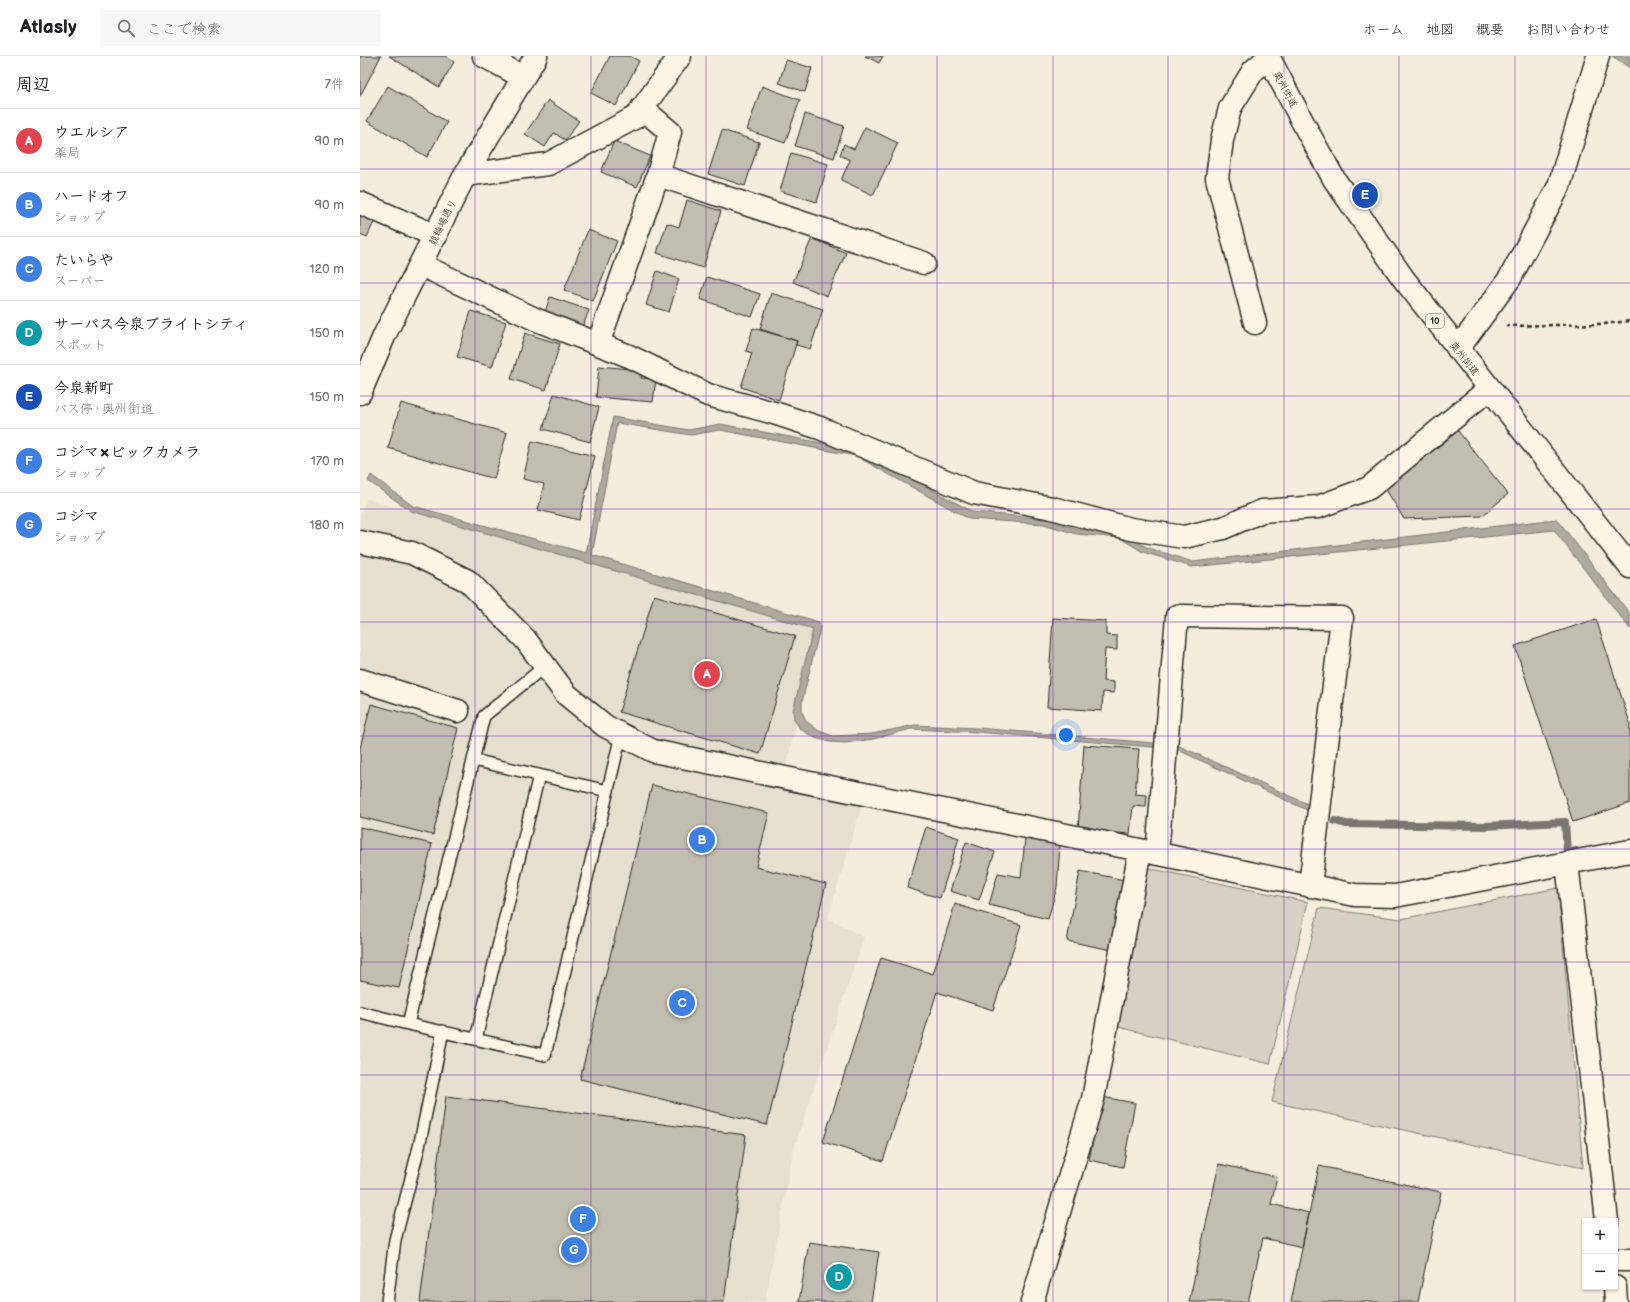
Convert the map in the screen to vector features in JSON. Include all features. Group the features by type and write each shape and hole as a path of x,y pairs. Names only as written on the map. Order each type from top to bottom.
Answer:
{"street":[{"path":"484,56 523,77"},
{"name":"競輪場通り","path":"360,393 386,334 465,175 536,56"},
{"path":"465,175 548,164 636,117 680,56"},
{"path":"1458,349 1510,278 1559,186 1598,56"},
{"path":"1255,323 1217,178 1222,140 1230,108 1253,71 1268,57"},
{"name":"奥州街道","path":"1268,57 1334,179 1403,278 1630,567"},
{"path":"598,344 658,175 670,132 642,108"},
{"path":"658,175 924,263"},
{"path":"360,204 436,236"},
{"path":"421,265 537,320 629,356 708,395 774,413 820,428 974,493 1052,508 1130,529 1184,537 1223,528 1262,511 1318,507 1370,488 1489,389"},
{"path":"360,542 412,553 468,581 525,639 566,694 605,726 653,751 1355,895 1395,896 1630,851"},
{"path":"1032,1302 1093,1099 1148,852 1177,616 1342,618 1310,886"},
{"path":"360,680 458,711"},
{"path":"1567,863 1607,1218"},
{"path":"1618,1260 1630,1260"},
{"path":"1615,1290 1616,1302"}],"lane":[{"path":"408,1024 484,716 545,666"},
{"path":"360,1012 545,1055 622,735"},
{"path":"473,760 608,791"},
{"path":"476,1039 539,775"},
{"path":"387,1302 394,1240 419,1147 443,1032"}],"path":[{"path":"1475,327 1603,324 1630,321"}],"shaded area":[{"path":"1612,56 1630,56 1630,68"},
{"path":"613,417 689,430 720,424 860,450 973,512 1046,519 1077,529 1123,533 1146,547 1193,562 1557,519 1630,614 1630,629 1554,530 1192,567 1143,552 1120,538 1076,534 1044,524 969,519 856,456 720,430 691,435 617,423 592,555 819,622 820,628 802,702 802,712 806,721 819,731 833,736 872,734 915,725 977,728 1177,745 1310,805 1309,811 1176,749 977,732 911,729 873,739 845,743 830,742 815,738 800,729 794,719 793,711 813,629 411,511 368,481 371,475 413,506 586,553"},
{"path":"367,499 819,628 782,784 863,802 828,918 864,937 794,1148 765,1302 360,1302 360,516"},
{"path":"1148,868 1308,902 1270,1064 1118,1027"},
{"path":"1558,888 1583,1168 1272,1102 1319,908 1401,919"}],"building":[{"path":"360,56 381,56 360,96"},
{"path":"389,56 445,56 454,62 439,87"},
{"path":"610,56 630,56 639,61 616,106 591,93"},
{"path":"865,56 883,56 879,63"},
{"path":"786,60 812,68 805,92 779,83"},
{"path":"388,86 447,122 427,157 367,121"},
{"path":"762,86 800,100 785,143 747,130"},
{"path":"548,100 579,121 565,140 554,133 545,147 525,134"},
{"path":"805,114 844,126 834,158 795,146"},
{"path":"865,127 898,143 873,195 841,180 850,160 840,155 844,144 854,149"},
{"path":"722,130 759,142 745,186 708,174"},
{"path":"614,141 650,156 637,187 601,172"},
{"path":"791,153 828,164 817,202 780,191"},
{"path":"687,200 721,211 703,268 657,253 667,223 679,227"},
{"path":"360,210 376,218 367,237 360,234"},
{"path":"588,230 617,241 593,301 564,290"},
{"path":"812,238 846,253 827,296 793,282"},
{"path":"657,271 679,279 669,312 646,305"},
{"path":"707,277 760,294 752,317 700,299"},
{"path":"771,293 823,309 810,349 796,345 797,341 760,329"},
{"path":"550,297 589,310 582,329 544,315"},
{"path":"471,311 506,322 492,367 457,357"},
{"path":"753,328 797,341 779,400 741,387 752,353 746,351"},
{"path":"525,333 560,344 546,390 511,379"},
{"path":"599,366 642,370 641,378 656,379 653,402 596,397"},
{"path":"554,394 599,407 590,442 543,429"},
{"path":"401,403 507,433 494,479 388,448"},
{"path":"1458,431 1508,494 1482,516 1404,519 1385,488"},
{"path":"532,441 595,456 579,520 538,510 544,484 523,479"},
{"path":"654,595 795,636 760,754 619,712"},
{"path":"1053,618 1106,621 1106,635 1117,636 1117,650 1105,649 1103,681 1114,682 1114,693 1103,692 1102,711 1047,707"},
{"path":"1596,619 1630,723 1630,803 1573,822 1515,646"},
{"path":"371,704 458,728 433,835 360,817 360,748"},
{"path":"1084,745 1139,749 1135,794 1147,795 1146,807 1133,806 1130,834 1078,830"},
{"path":"652,785 769,813 756,867 826,884 767,1125 580,1079"},
{"path":"360,827 432,844 399,988 360,980"},
{"path":"926,827 959,838 940,898 907,888"},
{"path":"1025,839 1060,844 1057,887 1048,919 989,905 998,873 1021,877"},
{"path":"966,842 995,852 979,900 950,891"},
{"path":"1080,871 1125,880 1112,950 1067,941"},
{"path":"955,904 1021,925 993,1010 937,992 883,1161 823,1142 881,958 933,974"},
{"path":"446,1096 746,1135 724,1302 420,1302"},
{"path":"1102,1097 1135,1103 1123,1167 1089,1160"},
{"path":"1219,1164 1277,1177 1271,1204 1309,1213 1302,1247 1263,1238 1248,1302 1189,1302"},
{"path":"1319,1166 1441,1192 1418,1302 1291,1302"},
{"path":"809,1242 879,1252 871,1302 799,1302"}],"waterway":[{"path":"1335,821 1346,824 1485,826 1565,822 1567,853 1576,851"}],"place":[{"name":"今泉新町","path":"1365,195"},
{"name":"ウエルシア","path":"707,674"},
{"name":"ハードオフ","path":"702,840"},
{"name":"たいらや","path":"682,1003"},
{"name":"コジマ×ビックカメラ","path":"583,1219"},
{"name":"コジマ","path":"574,1250"},
{"name":"サーパス今泉ブライトシティ","path":"839,1277"}]}
